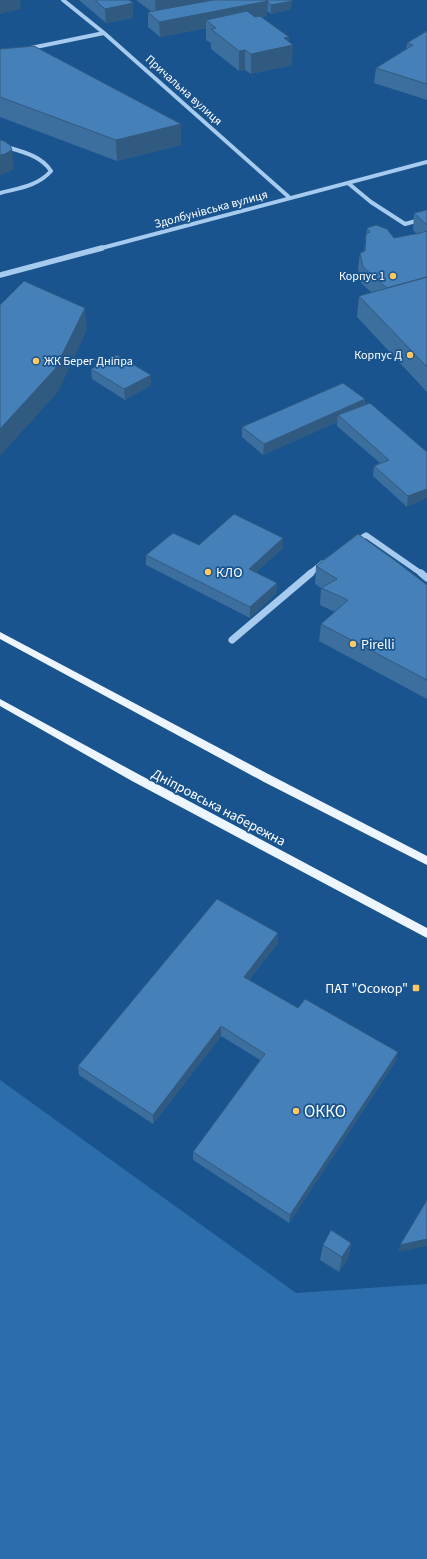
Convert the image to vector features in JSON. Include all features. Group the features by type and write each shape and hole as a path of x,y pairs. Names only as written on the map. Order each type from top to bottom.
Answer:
{"main road":[{"path":"0,635 268,779 427,861"},
{"name":"Дніпровська набережна","path":"0,702 136,778 427,933"}],"street":[{"name":"Причальна вулиця","path":"63,0 104,33 290,198"},
{"path":"23,49 104,33"},
{"path":"0,145 42,160 48,166 50,171 47,177 38,183 0,193"},
{"name":"Здолбунівська вулиця","path":"0,275 427,162"},
{"path":"348,183 371,202 405,224 427,218"},
{"path":"347,547 366,534 427,578"},
{"path":"232,640 316,568 328,560"}],"shaded area":[{"path":"0,1080 296,1293 427,1284 427,1559 0,1559"}],"building":[{"path":"95,0 129,0 133,3 105,9"},
{"path":"213,0 268,1 159,22 148,12"},
{"path":"266,0 291,0 292,1 271,5"},
{"path":"247,11 255,17 260,16 289,37 284,38 293,45 251,54 245,50 239,51 211,29 216,28 206,20"},
{"path":"427,31 427,84 376,68 413,45 407,43"},
{"path":"34,46 181,124 116,140 0,97 0,49"},
{"path":"0,140 10,145 12,150 0,155"},
{"path":"427,210 427,225 414,213"},
{"name":"Корпус 1","path":"376,225 387,229 394,238 427,231 427,277 387,288 363,267 360,253 365,251 366,234 370,232 367,228"},
{"path":"427,277 427,367 359,296"},
{"name":"ЖК Берег Дніпра","path":"24,281 85,308 55,369 0,429 0,305"},
{"path":"117,355 151,375 124,389 91,369"},
{"path":"343,383 365,399 264,444 242,427"},
{"path":"370,403 427,452 427,489 408,496 374,466 389,460 338,415"},
{"name":"КЛО","path":"234,514 283,538 249,569 277,583 250,607 146,555 173,533 199,545"},
{"path":"358,534 427,585 427,680 321,624 348,600 321,588 337,579 316,566"},
{"path":"217,899 278,933 244,977 298,1008 305,999 398,1052 290,1215 193,1152 265,1054 221,1026 153,1115 78,1066"},
{"path":"427,1200 427,1239 400,1245"},
{"path":"331,1230 351,1243 342,1257 323,1245"}],"place":[{"name":"Корпус 1","path":"393,276"},
{"name":"Корпус Д","path":"410,355"},
{"name":"ЖК Берег Дніпра","path":"36,361"},
{"name":"КЛО","path":"208,572"},
{"name":"Pirelli","path":"353,644"},
{"name":"ПАТ \"Осокор\"","path":"416,988"},
{"name":"ОККО","path":"296,1111"}]}
